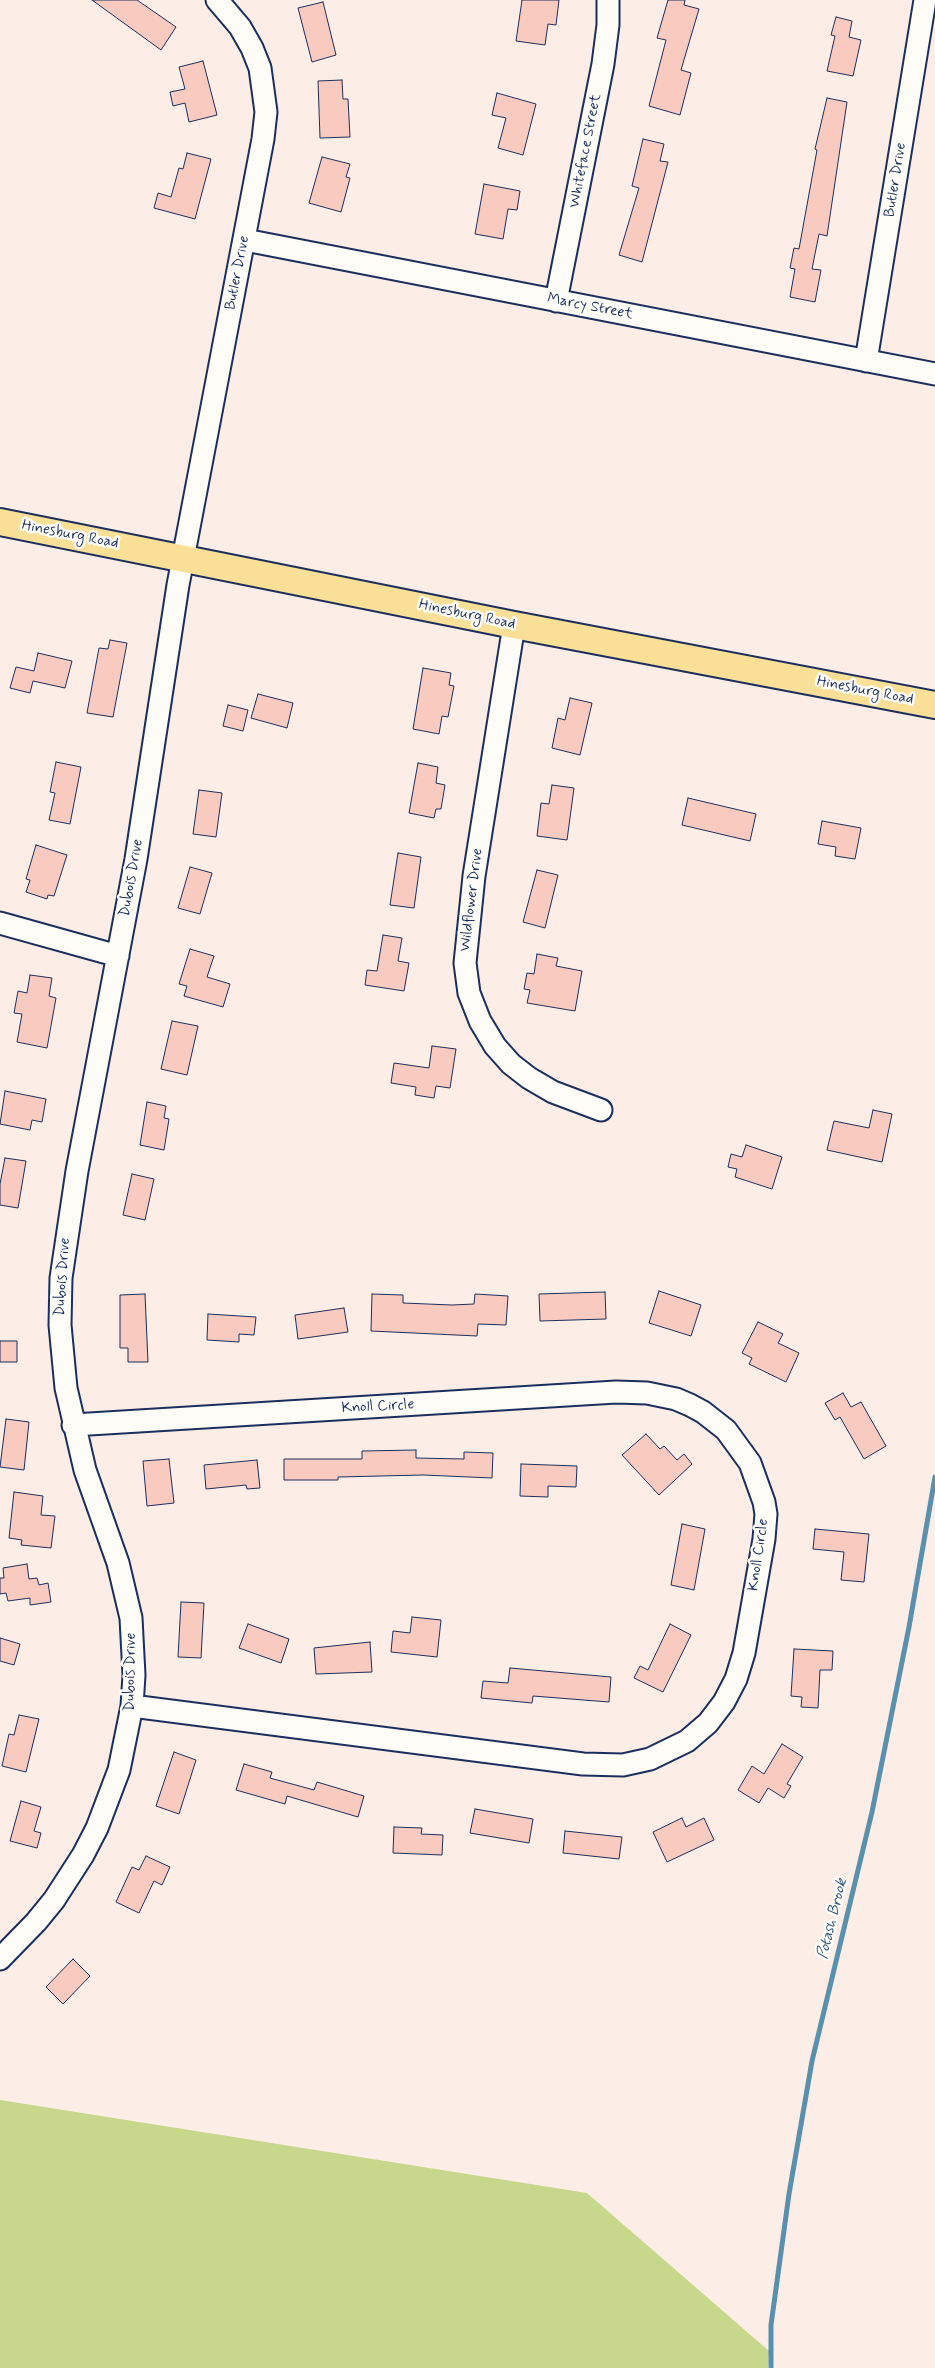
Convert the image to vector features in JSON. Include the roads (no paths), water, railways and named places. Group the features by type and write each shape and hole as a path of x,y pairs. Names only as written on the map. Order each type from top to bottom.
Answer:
{"main road":[{"name":"Hinesburg Road","path":"0,522 185,557 514,624 935,704"}],"street":[{"name":"Butler Drive","path":"185,557 245,240 266,112 264,88 252,48 240,27 217,0"},
{"name":"Whiteface Street","path":"556,300 604,64 608,25 608,0"},
{"name":"Butler Drive","path":"866,360 925,0"},
{"name":"Marcy Street","path":"245,240 935,374"},
{"name":"Dubois Drive","path":"0,1959 48,1907 83,1856 101,1819 119,1770 132,1706 133,1644 127,1592 85,1470 73,1425 61,1355 60,1325 63,1258 77,1171 136,859 176,602 185,557"},
{"name":"Wildflower Drive","path":"514,624 474,876 465,963 469,993 480,1021 495,1046 511,1064 529,1078 553,1092 600,1110"},
{"path":"0,923 118,956"},
{"name":"Knoll Circle","path":"73,1425 616,1392 647,1394 690,1405 703,1412 726,1430 750,1463 764,1502 766,1514 764,1539 744,1653 736,1679 724,1702 708,1723 687,1741 650,1759 623,1765 583,1764 132,1706"}],"waterway":[{"name":"Potash Brook","path":"771,2368 771,2325 789,2194 812,2061 872,1812 909,1627 935,1477"}]}
